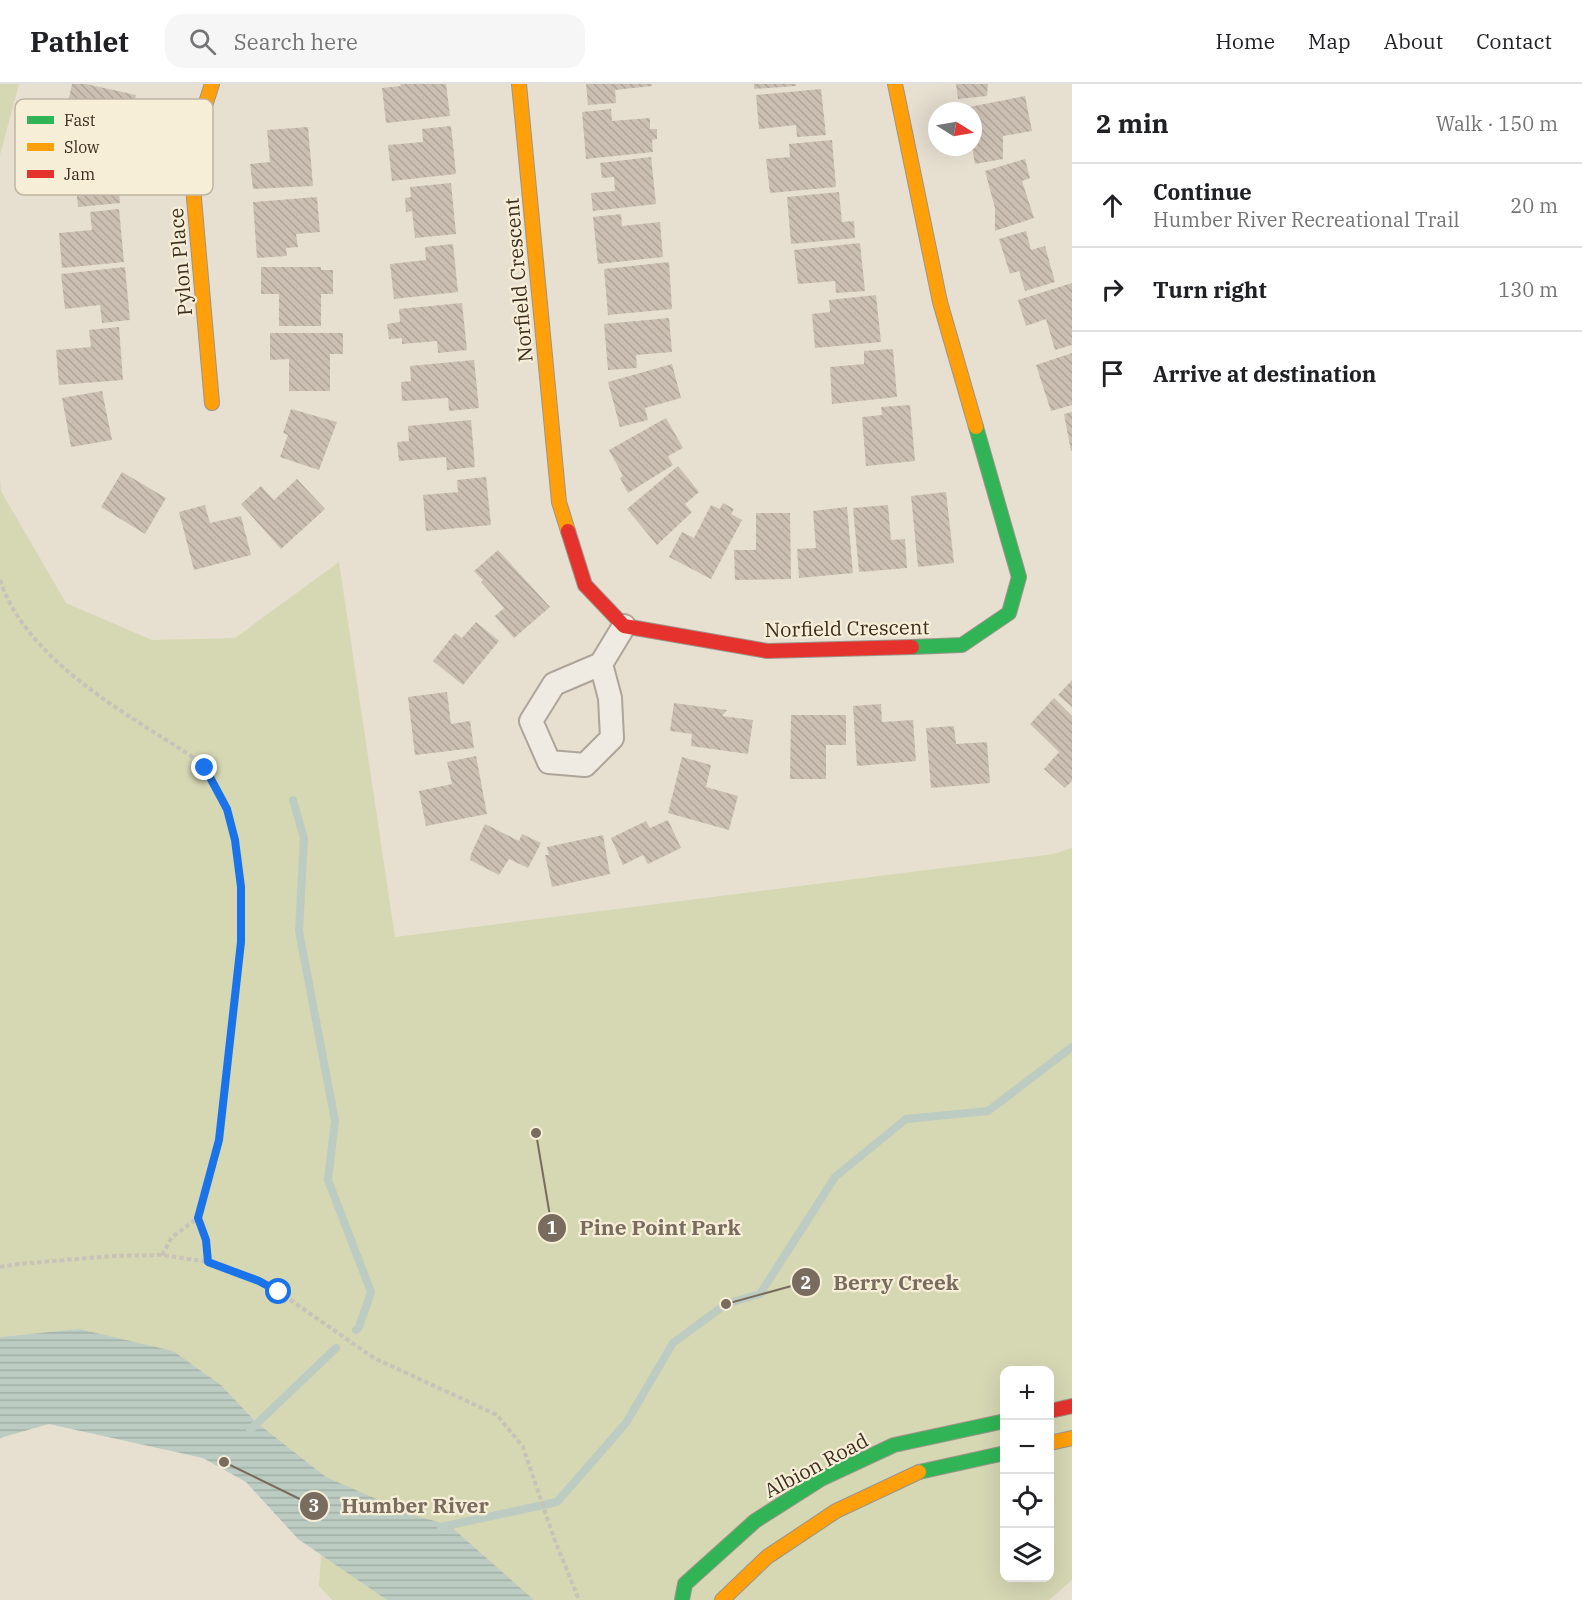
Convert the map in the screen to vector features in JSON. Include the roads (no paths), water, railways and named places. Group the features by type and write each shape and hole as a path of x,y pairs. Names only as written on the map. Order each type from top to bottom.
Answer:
{"street":[{"name":"Pylon Place","path":"207,99 212,84"},
{"name":"Norfield Crescent","path":"519,84 559,502 585,585 624,626 766,651 962,645 1009,613 1019,577 940,302 895,84"},
{"name":"Pylon Place","path":"194,195 212,404"},
{"path":"601,664 610,698 612,738 585,765 549,762 531,721 554,684 601,664 624,626"},
{"path":"1054,1410 1072,1406"},
{"name":"Albion Road","path":"682,1600 685,1584 755,1521 821,1479 894,1445 1000,1422"},
{"path":"1054,1442 1072,1438"},
{"path":"722,1600 767,1557 836,1511 919,1472 1000,1454"}],"waterway":[{"path":"293,800 304,838 299,931 335,1121 328,1180 371,1292 356,1330"},
{"path":"441,1527 557,1502 626,1423 673,1343 726,1304 760,1294 835,1177 906,1119 988,1111 1072,1047"},
{"path":"250,1430 336,1348"}],"place":[{"name":"Pine Point Park","path":"536,1133"},
{"name":"Berry Creek","path":"726,1304"},
{"name":"Humber River","path":"224,1462"}]}
